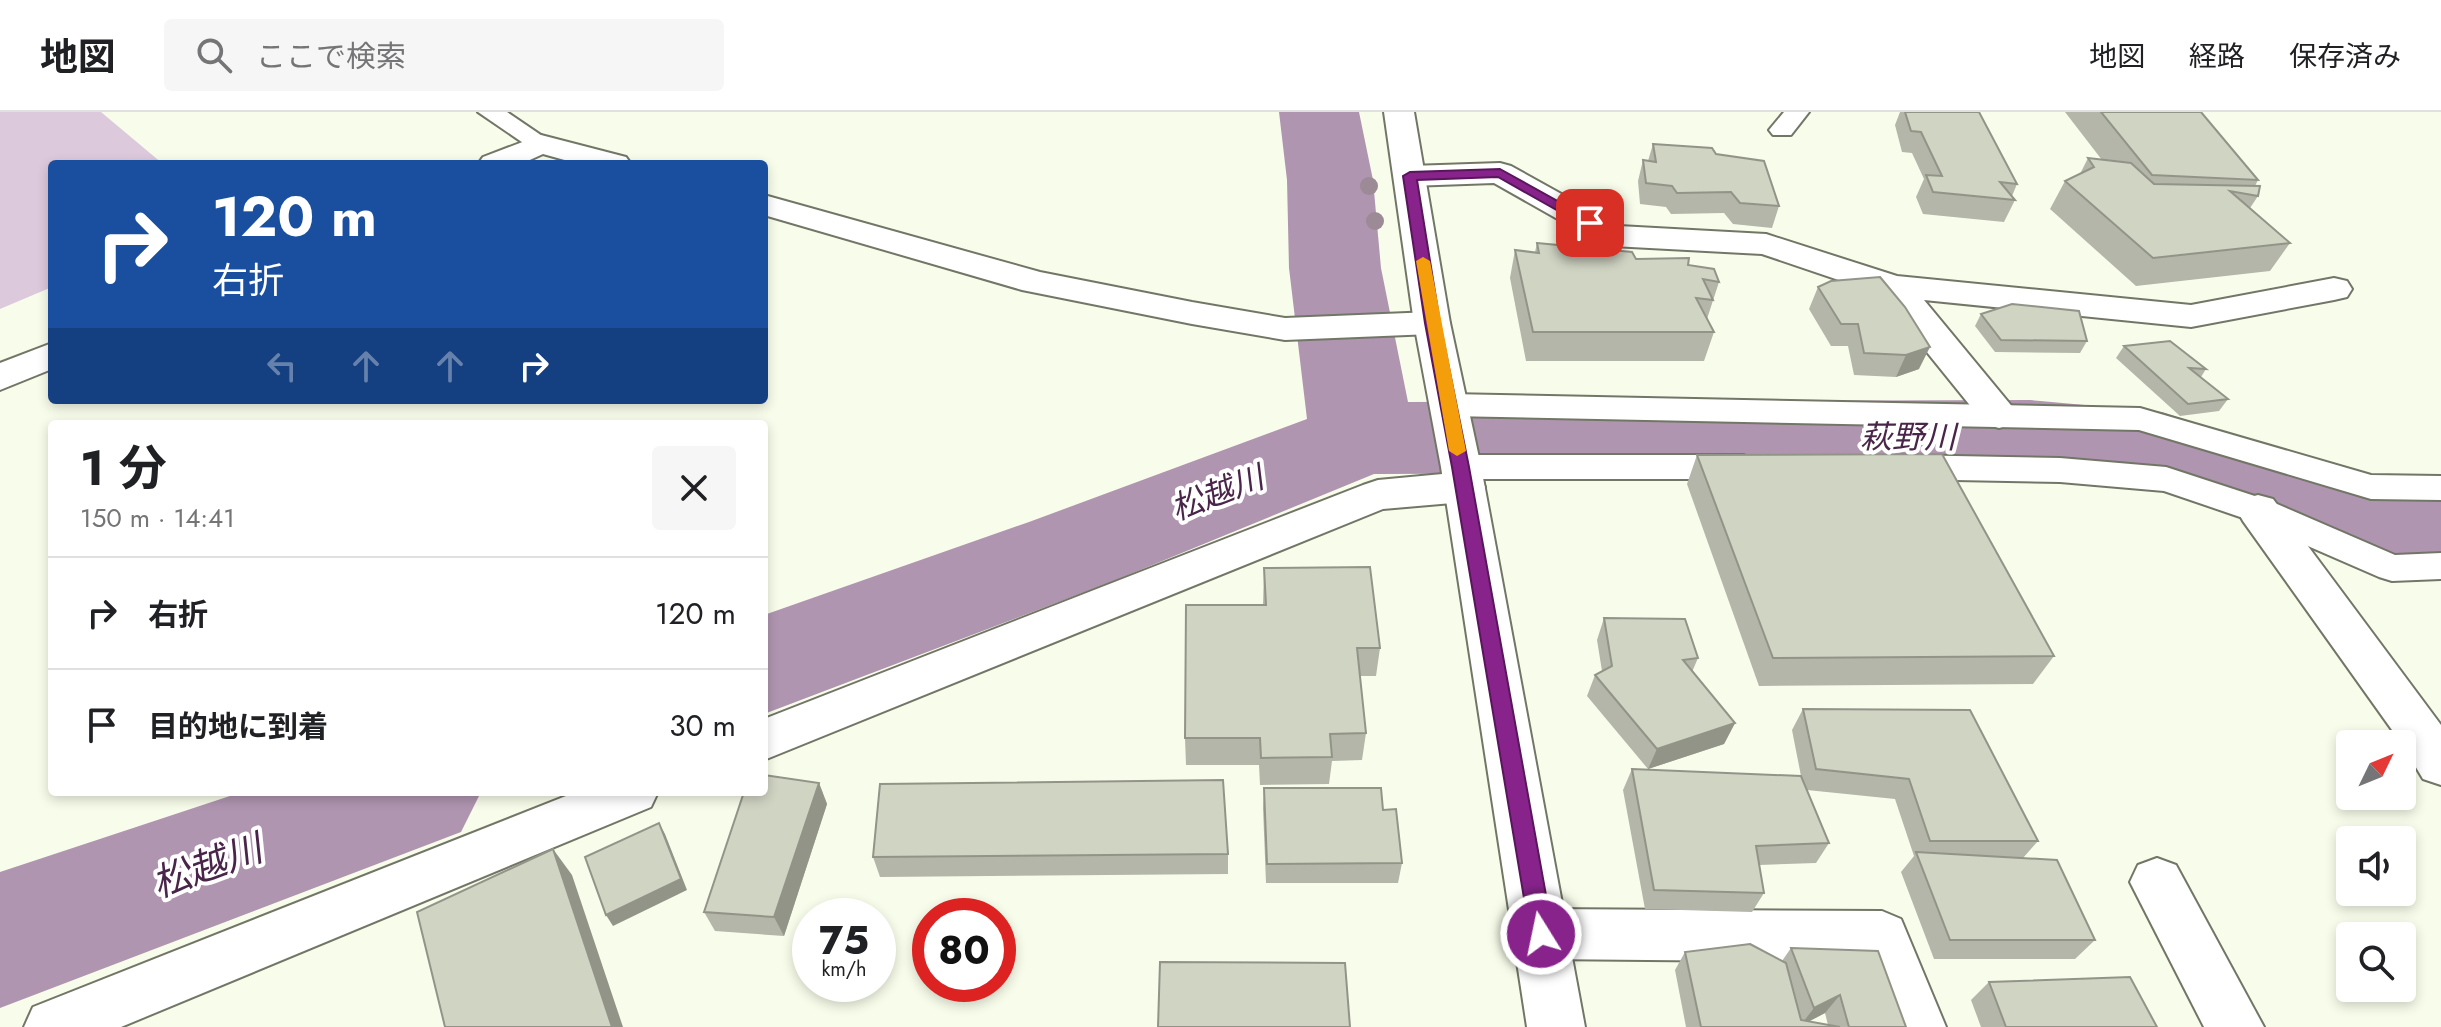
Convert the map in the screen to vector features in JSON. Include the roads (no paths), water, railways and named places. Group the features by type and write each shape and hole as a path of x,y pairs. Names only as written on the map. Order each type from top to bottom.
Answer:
{"main road":[{"path":"1399,112 1432,323 1461,472 1556,1027"},
{"path":"503,160 541,144 600,160"},
{"path":"1410,176 1500,173 1612,236 1766,244 1893,286 2191,316 2334,289"},
{"path":"768,206 1035,282 1285,329 1432,323"},
{"path":"1893,286 1999,415"},
{"path":"0,378 48,357"},
{"path":"768,738 1378,495 1461,472"},
{"path":"2258,510 2441,764"},
{"path":"53,1027 623,796"},
{"path":"2157,882 2235,1027"},
{"path":"1541,934 1882,937 1917,1027"}],"lane":[{"path":"490,112 541,144"},
{"path":"1450,410 2140,419 2371,487 2441,488"},
{"path":"1461,472 1771,467"},
{"path":"1864,467 2060,470 2166,479 2258,510 2392,568 2441,566"}],"waterway":[{"name":"松越川","path":"1319,112 1330,180 1335,268 1362,438"},
{"name":"萩野川","path":"1362,438 2030,436 2162,448 2360,519 2441,522"},
{"name":"松越川","path":"768,664 1070,552 1362,438"},
{"name":"松越川","path":"0,940 403,796"}]}
